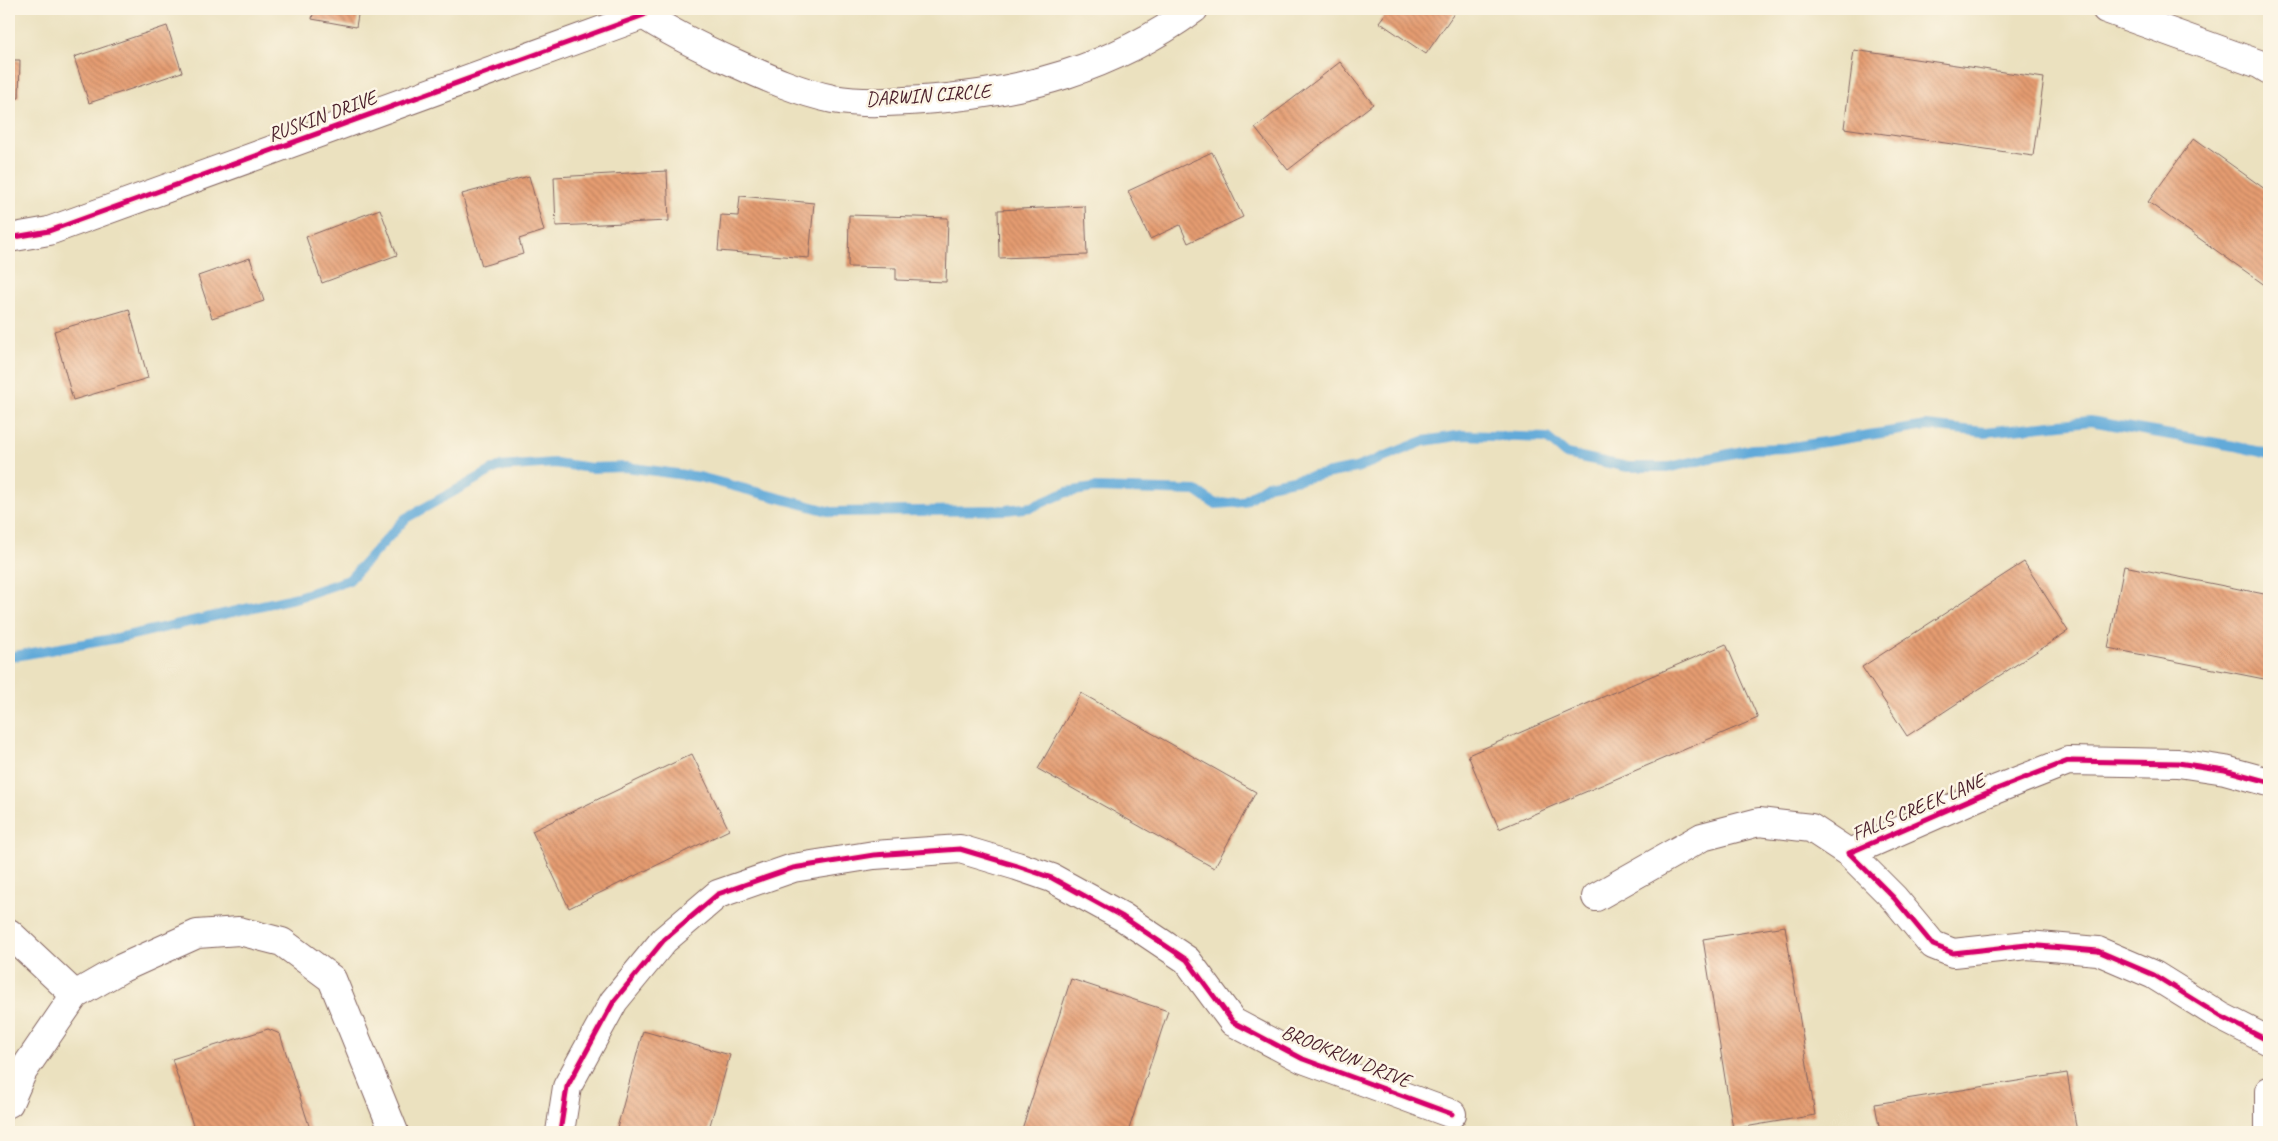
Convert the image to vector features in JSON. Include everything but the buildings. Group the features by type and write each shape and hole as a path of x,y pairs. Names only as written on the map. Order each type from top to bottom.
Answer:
{"street":[{"name":"DARWIN CIRCLE","path":"639,12 679,38 782,85 832,98 882,103 961,98 1033,84 1089,68 1148,40 1194,9"},
{"path":"2106,9 2259,64 2269,70"},
{"name":"RUSKIN DRIVE","path":"9,238 49,231 639,12"},
{"name":"FALLS CREEK LANE","path":"1849,853 1979,796 2068,761 2178,763 2225,770 2269,782"},
{"name":"FALLS CREEK LANE","path":"1596,897 1702,838 1759,822 1811,828 1849,853 1894,898 1933,945 1952,953 2027,944 2098,951 2154,975 2220,1016 2269,1041"},
{"name":"BROOKRUN DRIVE","path":"560,1132 567,1087 614,1001 664,940 718,894 793,868 874,855 960,849 1052,878 1123,917 1187,960 1233,1022 1303,1060 1452,1114"},
{"path":"9,1104 23,1070 75,995 122,968 197,934 239,931 282,942 332,979 394,1132"},
{"path":"9,932 75,995"},
{"path":"2269,1091 2269,1132"}],"waterway":[{"path":"9,657 118,638 298,597 349,580 406,518 498,467 555,463 591,468 626,467 699,477 832,512 1006,510 1032,507 1067,492 1094,488 1196,491 1215,504 1243,502 1268,485 1356,468 1424,441 1463,435 1547,438 1566,454 1628,467 1670,467 1752,449 1786,448 1926,426 1985,432 2090,421 2234,446 2269,454"}],"cycle path":[{"path":"9,238 49,231 644,15"},
{"path":"2269,782 2225,770 2178,763 2068,761 1979,796 1849,853 1894,898 1933,945 1953,953 2027,945 2098,951 2154,975 2220,1016 2269,1041"},
{"path":"560,1132 567,1087 614,1001 664,940 718,894 793,868 874,855 960,849 1052,878 1123,917 1187,960 1233,1022 1303,1059 1452,1114"}]}
